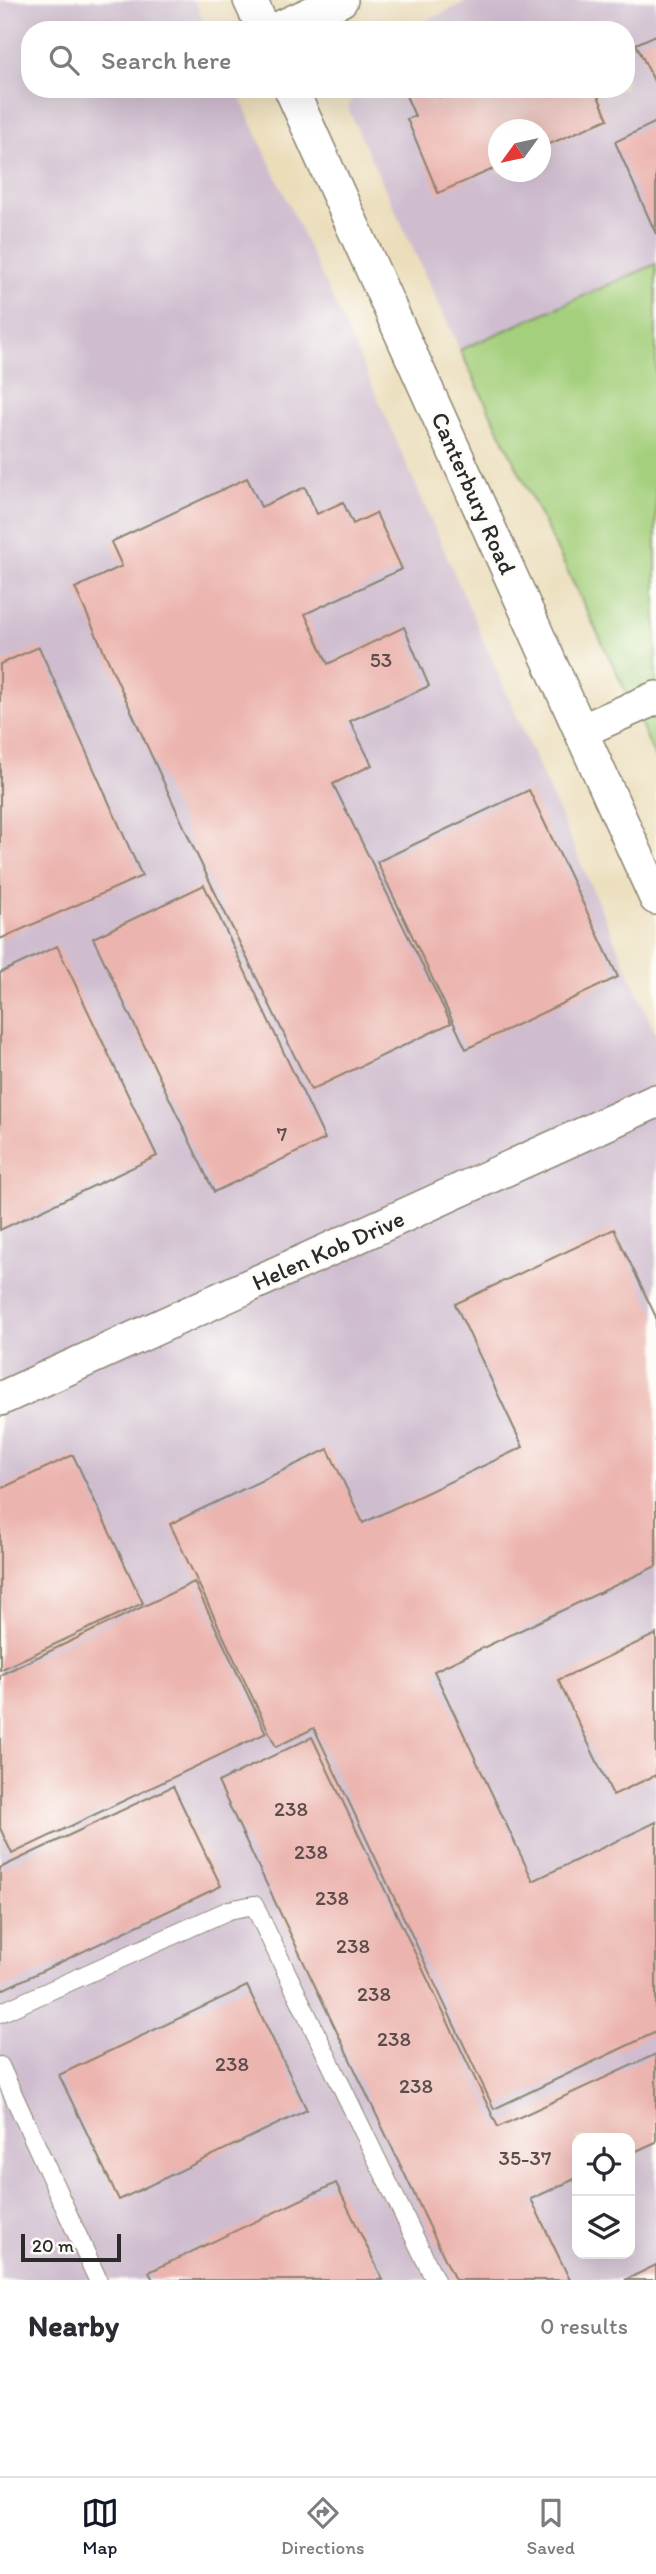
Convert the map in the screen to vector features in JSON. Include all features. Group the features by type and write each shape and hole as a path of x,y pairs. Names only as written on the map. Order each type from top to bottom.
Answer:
{"street":[{"path":"250,0 260,21"},
{"path":"295,21 341,0"},
{"name":"Canterbury Road","path":"295,98 656,898"},
{"path":"582,732 656,698"},
{"name":"Helen Kob Drive","path":"0,1399 656,1101"}],"lane":[{"path":"0,2013 229,1910 254,1905 435,2280"},
{"path":"0,2066 98,2280"}],"shaded area":[{"path":"0,0 194,0 204,21 21,21 21,98 240,98 368,376 656,1035 656,2280 0,2280"},
{"path":"470,0 656,0 656,263 460,350 348,109 352,98 635,98 635,21 424,21"}],"green space":[{"path":"656,264 656,760 634,708 460,350"}],"building":[{"path":"656,35 656,85 636,44"},
{"path":"407,98 599,98 608,119 551,143 551,119 488,119 488,171 438,193 407,119 415,116"},
{"path":"656,122 656,234 615,142"},
{"path":"247,478 261,507 305,487 317,514 343,502 353,524 376,513 402,569 305,614 328,664 404,627 429,686 350,721 372,765 333,784 451,1023 311,1090 195,851 75,588 122,566 111,542"},
{"path":"39,647 142,876 0,939 0,664"},
{"path":"529,790 618,977 466,1049 377,862"},
{"path":"204,885 325,1139 214,1192 93,938"},
{"path":"57,946 157,1156 0,1230 0,973"},
{"path":"614,1229 656,1317 656,1566 434,1671 533,1881 656,1822 656,2032 494,2109 314,1728 276,1747 170,1524 328,1449 363,1523 523,1447 455,1304"},
{"path":"73,1455 143,1603 0,1670 0,1489"},
{"path":"194,1582 266,1733 12,1854 0,1828 0,1675"},
{"path":"656,1634 656,1775 613,1795 558,1680"},
{"path":"312,1737 498,2127 656,2054 656,2142 635,2152 635,2133 572,2133 572,2180 531,2199 570,2280 455,2280 218,1782"},
{"path":"173,1786 221,1886 0,1991 0,1868"},
{"path":"247,1986 307,2110 119,2200 59,2075"},
{"path":"336,2183 383,2280 153,2280 149,2272"},
{"path":"656,2265 656,2280 625,2280"}]}
